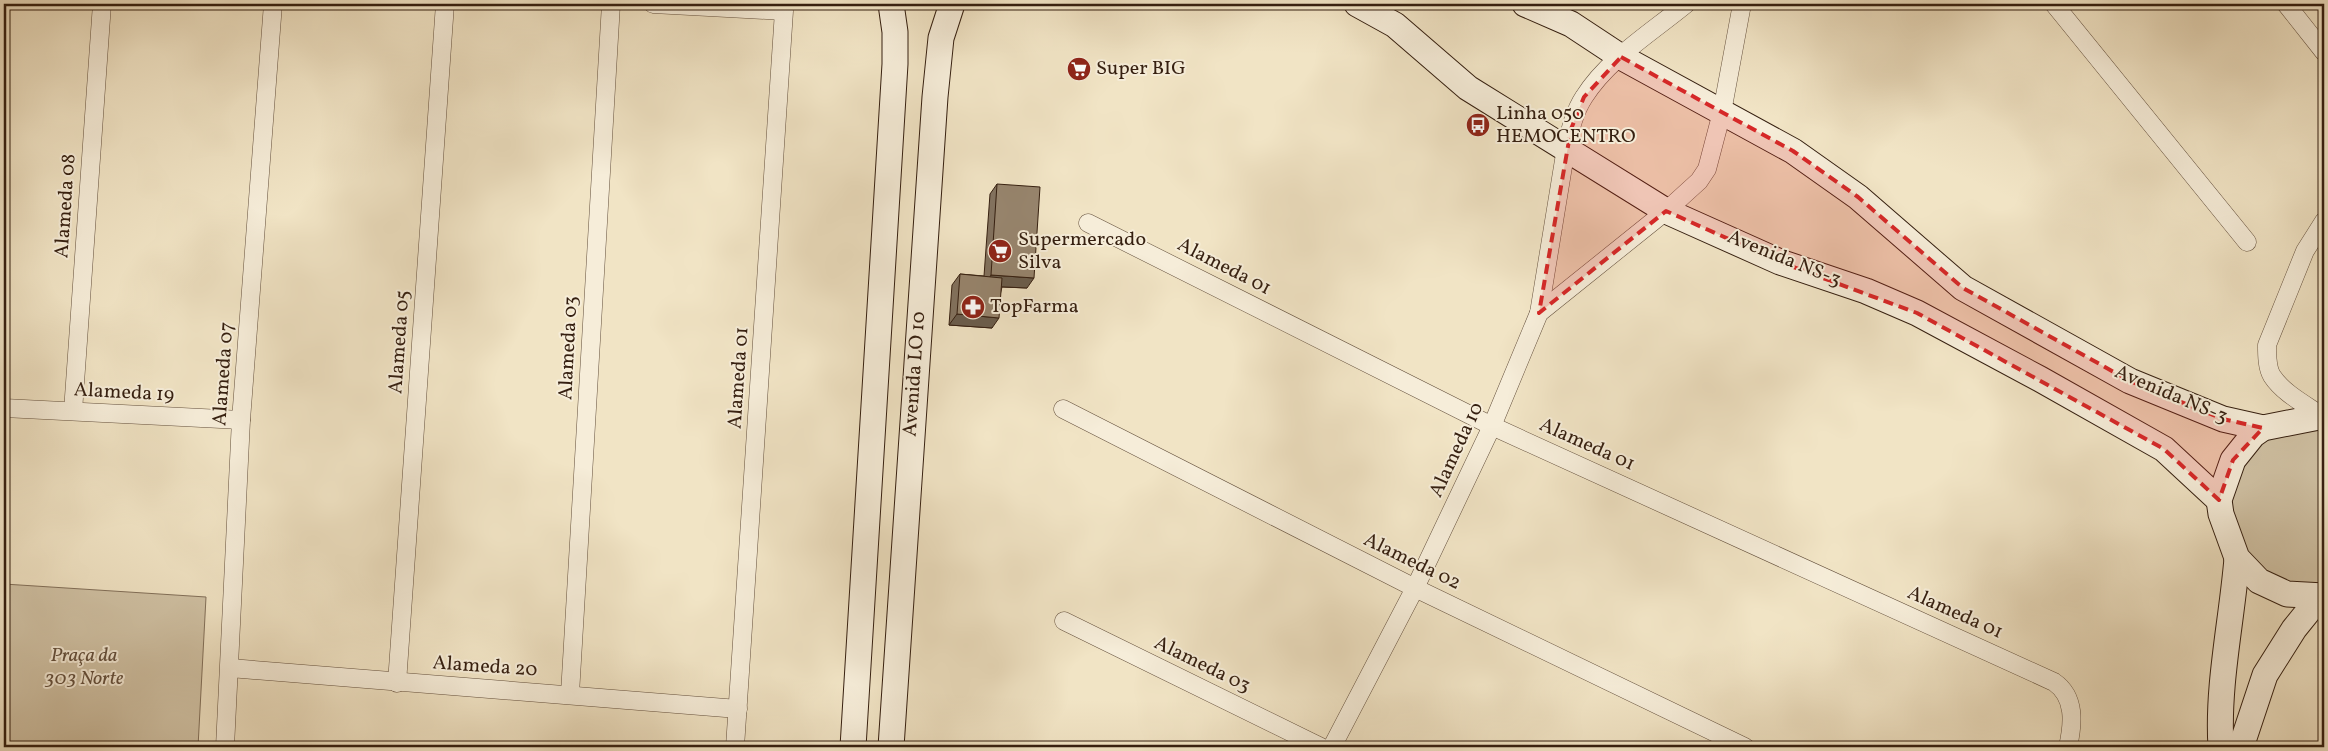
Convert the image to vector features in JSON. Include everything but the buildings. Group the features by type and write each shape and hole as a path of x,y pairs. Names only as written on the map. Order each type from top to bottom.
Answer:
{"street":[{"name":"Alameda 08","path":"73,411 102,4"},
{"name":"Alameda 07","path":"225,747 241,420 273,4"},
{"name":"Alameda 05","path":"397,683 445,4"},
{"name":"Alameda 03","path":"570,694 611,4"},
{"name":"Alameda 01","path":"653,4 784,11 735,747"},
{"name":"Avenida LO 10","path":"853,747 895,64 895,32 890,4"},
{"name":"Avenida LO 10","path":"891,747 937,70 941,38 952,4"},
{"name":"Avenida NS-3","path":"1357,4 1395,25 1468,88 1666,211 1780,262 1866,292 1926,318 2040,379 2164,449 2219,500"},
{"name":"Avenida NS-3","path":"1525,4 1571,24 1621,57 1793,151 1858,197 1963,288 2130,381 2223,419 2263,428"},
{"path":"1539,313 1566,148 1571,129 1584,98 1596,82 1621,57 1686,4"},
{"name":"Alameda 10","path":"1332,747 1415,588 1492,426 1539,313 1666,211 1699,181 1707,169 1722,112 1742,4"},
{"path":"2054,4 2246,242"},
{"path":"2286,4 2324,52"},
{"path":"2323,416 2291,394 2272,376 2267,345 2305,251 2324,221"},
{"name":"Alameda 01","path":"1088,223 1492,426 2054,682 2062,687 2069,698 2071,731 2068,747"},
{"name":"Alameda 19","path":"4,408 241,420"},
{"name":"Alameda 02","path":"1063,409 1415,588 1745,747"},
{"path":"2321,597 2287,594 2259,581 2237,558 2221,514 2219,500 2233,460 2253,435 2263,428 2323,416"},
{"path":"2220,747 2223,689 2237,558"},
{"path":"2241,747 2265,675 2294,629 2321,597"},
{"name":"Alameda 03","path":"1064,621 1321,747"},
{"name":"Alameda 20","path":"230,668 397,683 570,694 738,709"}],"highlighted area":[{"path":"1621,57 1793,151 1858,197 1963,288 2130,381 2223,419 2263,428 2233,460 2219,500 2164,449 1917,313 1780,262 1666,211 1539,313 1571,129 1584,97"}],"green space":[{"path":"2324,426 2324,589 2322,589 2268,577 2247,557 2230,503 2237,475 2252,451 2275,434"},
{"name":"Praça da 303 Norte","path":"4,584 206,597 198,747 4,747"}],"place":[{"name":"Super BIG","path":"1079,69"},
{"name":"Linha 050 HEMOCENTRO","path":"1478,125"},
{"name":"Supermercado Silva","path":"1000,251"},
{"name":"TopFarma","path":"973,307"}]}
